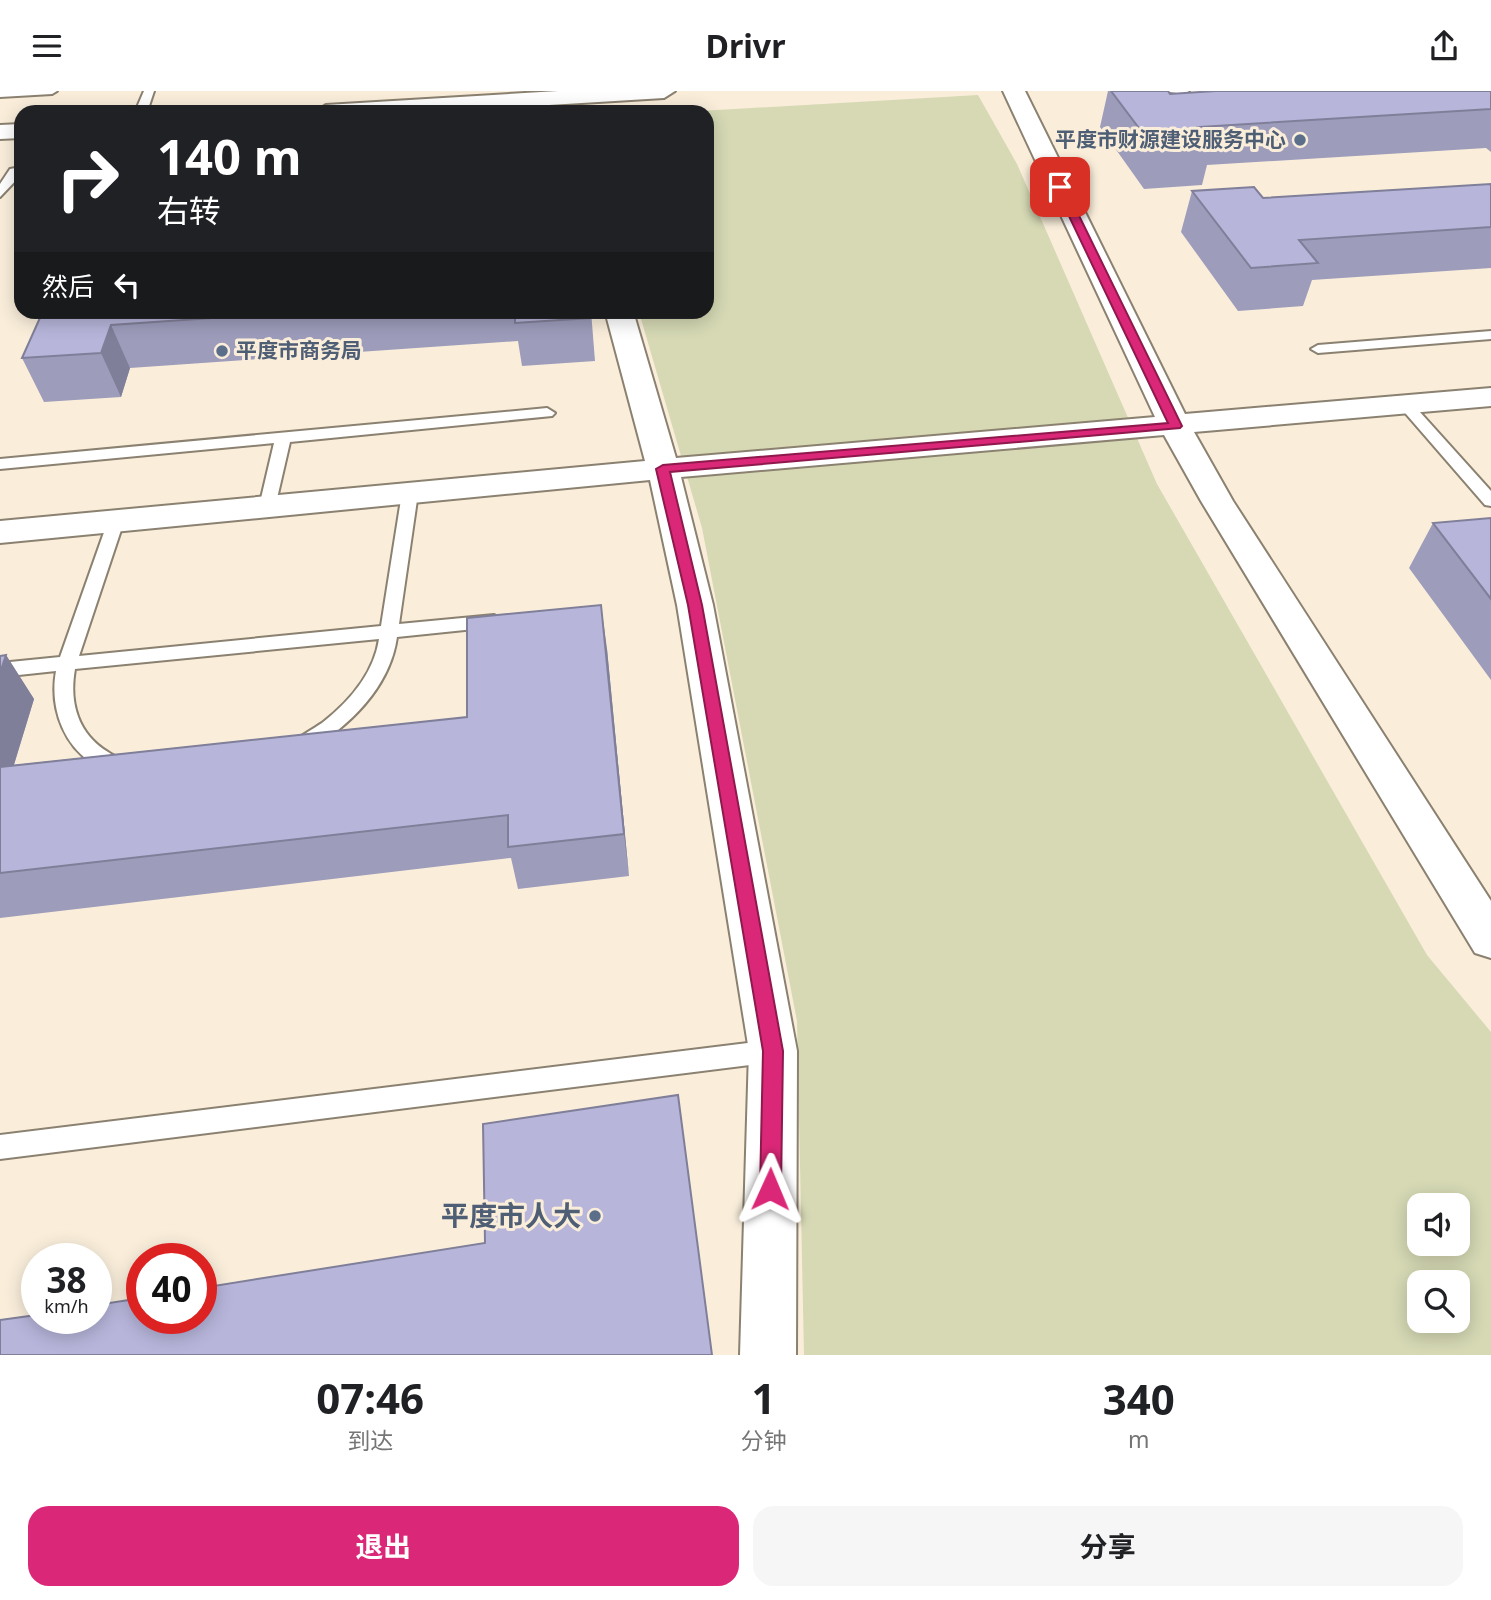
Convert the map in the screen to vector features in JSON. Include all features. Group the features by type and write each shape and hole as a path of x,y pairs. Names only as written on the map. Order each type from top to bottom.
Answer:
{"street":[{"path":"553,105 664,91"},
{"path":"1014,91 1175,426 1217,501 1491,939"},
{"path":"621,319 663,469 695,605 773,1051 768,1355"},
{"path":"0,532 663,469 1491,397"}],"lane":[{"path":"0,94 52,91"},
{"path":"1169,92 1184,91"},
{"path":"1169,92 1185,104"},
{"path":"0,193 14,172"},
{"path":"1318,349 1484,335 1491,351"},
{"path":"1405,404 1491,501"},
{"path":"0,464 547,414"},
{"path":"267,507 283,438"},
{"path":"286,754 323,733 365,694 386,652 410,493"},
{"path":"116,521 67,663 62,683 62,703 67,722 78,739 105,760 141,773"},
{"path":"0,670 508,620"},
{"path":"0,1147 773,1051"}],"green space":[{"path":"978,95 1017,164 1157,484 1427,955 1491,1032 1491,1355 804,1355 797,1021 702,528 641,319 714,319 714,110"}],"building":[{"path":"1111,91 1168,91 1170,94 1215,91 1491,91 1491,109 1198,127 1213,144 1154,148"},
{"path":"1491,184 1491,227 1299,240 1318,263 1251,268 1192,191 1254,187 1263,198"},
{"path":"39,319 198,319 111,325 101,353 22,358"},
{"path":"515,319 576,319 515,323"},
{"path":"1491,518 1491,599 1433,523"},
{"path":"601,605 624,834 508,847 508,815 0,873 0,767 467,717 467,618"},
{"path":"6,655 0,673 0,656"},
{"name":"平度市人大","path":"678,1095 712,1355 0,1355 0,1320 21,1317 21,1334 112,1334 112,1303 126,1300 126,1334 217,1334 217,1285 485,1243 483,1124"}],"place":[{"name":"平度市财源建设服务中心","path":"1300,140"},
{"name":"平度市商务局","path":"222,351"},
{"name":"平度市人大","path":"595,1216"}],"route":[{"path":"770,1189 773,1051 695,605 663,469 1175,426 1060,187"}]}
